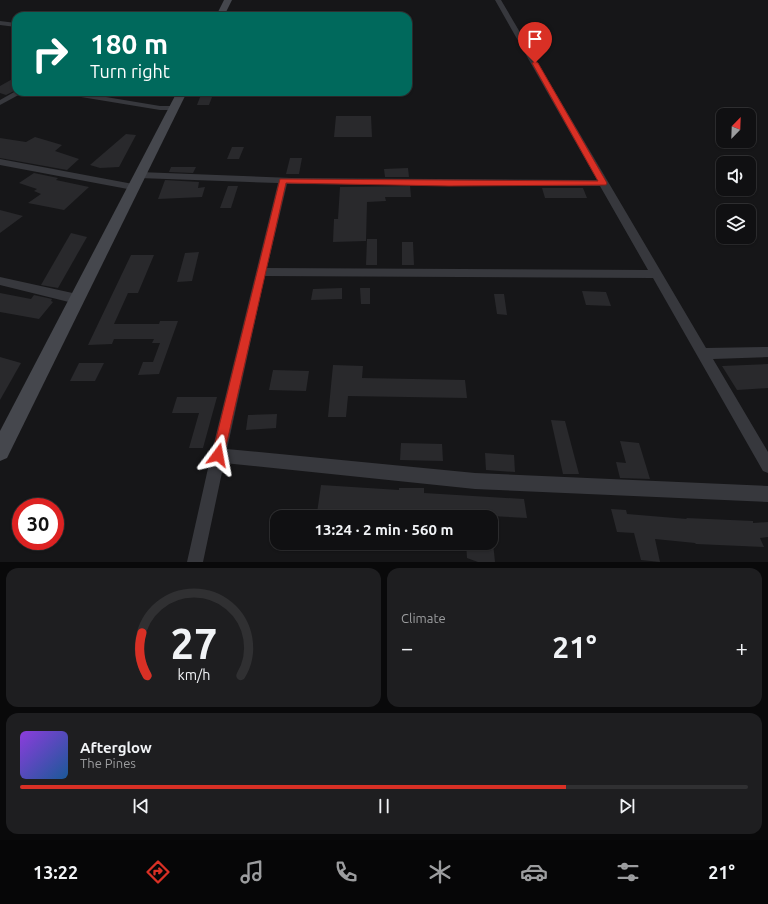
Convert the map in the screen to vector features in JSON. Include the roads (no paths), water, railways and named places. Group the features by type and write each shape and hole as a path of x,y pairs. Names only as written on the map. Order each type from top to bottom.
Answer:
{"street":[{"path":"222,12 228,0"},
{"path":"498,0 768,466"},
{"path":"0,23 12,24"},
{"path":"0,103 13,96"},
{"path":"88,96 174,108"},
{"path":"0,451 180,96"},
{"path":"0,162 136,181 603,183"},
{"path":"195,562 218,455 283,181"},
{"path":"261,272 656,274"},
{"path":"0,281 77,299"},
{"path":"703,354 768,352"},
{"path":"218,455 475,481 768,494"}]}
